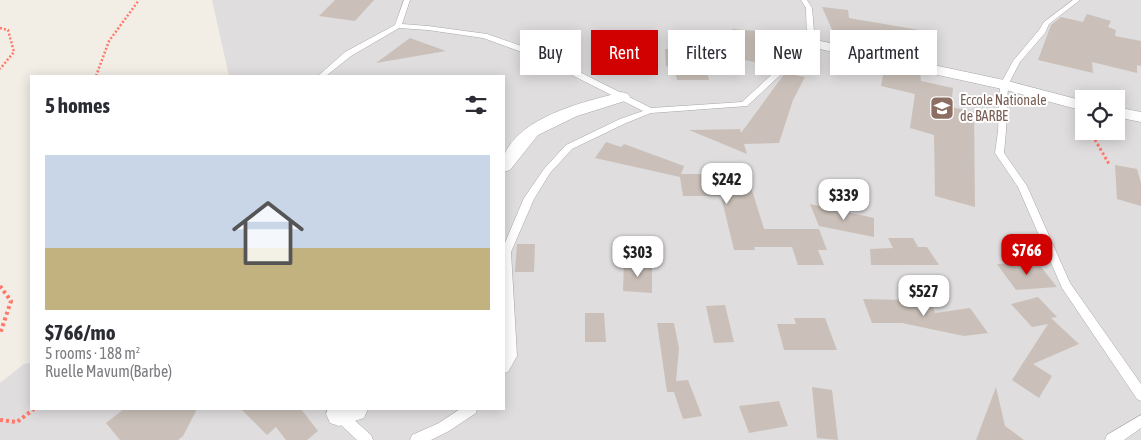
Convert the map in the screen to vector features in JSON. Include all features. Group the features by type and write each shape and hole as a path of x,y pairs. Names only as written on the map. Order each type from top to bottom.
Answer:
{"street":[{"path":"820,45 1004,85 1075,104"},
{"path":"505,165 532,132 571,112 622,97"},
{"path":"1125,114 1141,117"}],"lane":[{"path":"398,26 407,0"},
{"path":"804,0 809,8 810,30"},
{"path":"1077,0 1046,23 1042,31 1017,61 1004,85 1002,131 998,153 1022,186 1066,285 1141,395"},
{"path":"323,75 348,54 398,26 484,36 541,56 650,112"},
{"path":"505,366 511,356 506,252 528,198 547,170 569,147 623,121 650,112 744,104 776,75"},
{"path":"417,440 444,428 470,410"},
{"path":"343,411 366,440"},
{"path":"1112,440 1141,421"}],"path":[{"path":"96,75 109,41 139,0"},
{"path":"0,28 8,30 14,52 0,69"},
{"path":"1096,140 1109,164"},
{"path":"0,286 11,301 0,334"},
{"path":"0,420 17,422 33,410"}],"shaded area":[{"path":"212,0 1141,0 1141,440 0,440 0,383 24,364 30,363 30,410 505,410 505,75 229,75"}],"building":[{"path":"335,0 374,0 355,21 319,16"},
{"path":"822,7 848,10 849,18 919,30 832,30"},
{"path":"1087,14 1111,21 1108,27 1116,30 1115,36 1141,41 1141,66 1137,65 1137,73 1092,62 1093,73 1038,60 1051,25 1061,17 1083,22"},
{"path":"745,30 755,31 755,62 745,60"},
{"path":"410,38 446,51 376,63"},
{"path":"665,49 668,49 668,66 666,66"},
{"path":"676,75 708,75 709,80 677,80"},
{"path":"784,75 805,77 793,100 779,143 744,144 747,154 689,130 740,129 741,133"},
{"path":"883,75 920,75 921,81 953,88 951,107 974,112 975,207 935,196 934,135 910,128 915,94 881,86"},
{"path":"606,142 621,147 624,144 684,166 681,174 747,174 764,229 819,229 827,250 818,250 824,265 798,265 792,247 754,247 755,250 734,250 721,196 683,196 680,177 595,158"},
{"path":"1115,165 1137,169 1141,183 1141,206 1117,199"},
{"path":"810,204 874,218 874,237 819,226"},
{"path":"888,238 913,238 918,247 927,247 939,265 871,265 870,249 893,248"},
{"path":"517,244 535,244 534,272 515,272"},
{"path":"624,262 652,264 652,293 623,291"},
{"path":"1037,262 1057,287 1016,290 997,264"},
{"path":"1038,297 1057,317 1051,318 1079,344 1033,364 1052,376 1039,398 1012,380 1048,324 1032,327 1011,304"},
{"path":"863,299 904,300 933,306 935,313 970,308 988,333 964,336 902,323 872,323"},
{"path":"725,305 734,342 714,343 706,306"},
{"path":"585,313 604,313 606,342 585,342"},
{"path":"794,318 825,318 837,350 784,350 777,324 796,324"},
{"path":"657,323 674,323 679,348 676,381 688,380 702,416 683,419 674,392 667,392"},
{"path":"812,387 832,390 838,440 817,438"},
{"path":"996,387 1005,426 1024,440 976,440"},
{"path":"779,401 788,426 749,433 739,406"},
{"path":"123,410 196,410 183,436 178,440 120,440 106,423"},
{"path":"242,410 302,410 318,431 307,440 286,440 276,427 267,435"}],"place":[{"name":"Eccole Nationale de BARBE","path":"942,108"}]}
